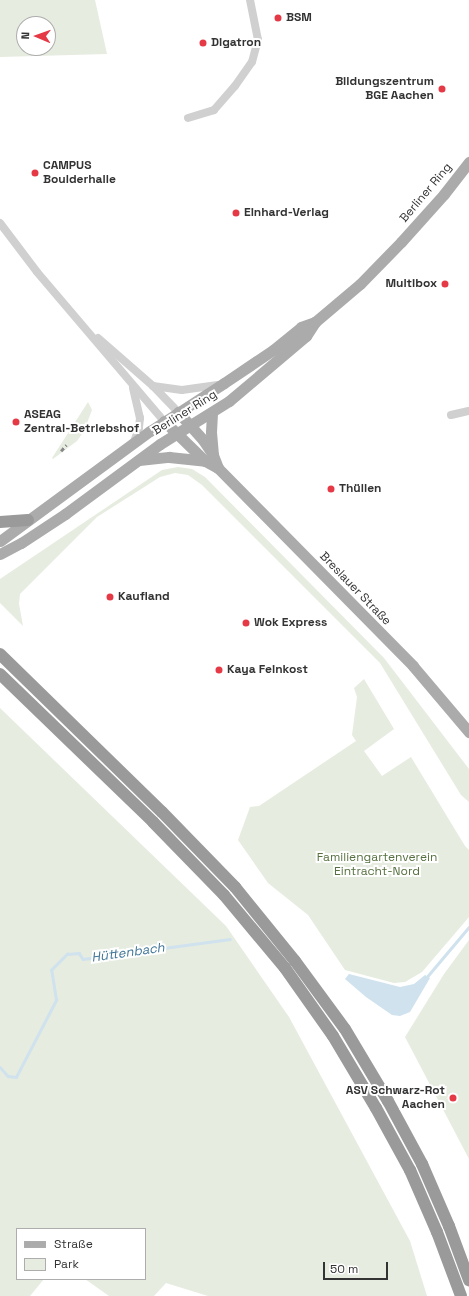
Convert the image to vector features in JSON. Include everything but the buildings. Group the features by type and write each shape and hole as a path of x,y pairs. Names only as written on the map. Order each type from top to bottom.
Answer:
{"highway":[{"path":"0,522 28,520"},
{"path":"0,654 162,812 235,887 296,961 345,1029 388,1101 422,1164 449,1226 469,1280"},
{"path":"0,674 158,827 224,895 285,968 333,1036 376,1108 410,1170 437,1232 461,1296"}],"main road":[{"name":"Berliner Ring","path":"0,554 21,543 59,518 176,434 212,413 306,336 315,322 360,284 401,242 444,194 469,162"},
{"name":"Berliner Ring","path":"0,541 164,421 273,350 301,327 315,322"},
{"name":"Breslauer Straße","path":"178,412 191,426 209,458"},
{"path":"139,460 209,458 212,413"},
{"name":"Breslauer Straße","path":"164,421 176,434 209,458 413,666 469,732"}],"street":[{"path":"188,118 214,110 235,86 252,62 258,40 250,0"},
{"path":"0,223 37,272 164,421"},
{"path":"79,321 153,386 178,412"},
{"path":"153,386 193,390 224,383"},
{"path":"132,385 140,418 140,428 134,443"},
{"path":"451,415 469,411"}],"green space":[{"path":"0,0 95,0 107,54 56,55 56,16 16,16 16,56 36,56 0,57"},
{"path":"88,402 92,410 84,431 77,441 53,459 52,458"},
{"path":"178,467 192,469 205,477 384,658 469,769 469,802 461,795 380,663 202,485 188,475 175,473 160,477 97,517 20,594 19,604 23,626 0,603 0,579 162,470"},
{"name":"Familiengartenverein Eintracht-Nord","path":"364,679 394,729 364,751 382,776 411,757 465,846 469,850 469,917 422,972 405,982 394,983 345,970 308,915 268,883 238,840 250,807 259,806 356,741 352,735 357,697 354,688"},
{"path":"0,708 226,926 289,1017 410,1241 427,1296 208,1296 166,1283 154,1296 109,1296 86,1280 146,1280 146,1228 16,1228 16,1280 43,1280 30,1296 0,1296"},
{"name":"ASV Schwarz-Rot Aachen","path":"469,940 469,1159 405,1037 444,974"}],"water":[{"path":"349,974 400,987 414,984 425,975 430,978 410,1012 400,1016 392,1015 366,997 345,979"}],"waterway":[{"name":"Hüttenbach","path":"425,979 469,927"},
{"name":"Hüttenbach","path":"0,1067 8,1076 16,1077 56,1000 51,970 67,954 79,953 83,959 230,939"}],"railway":[{"path":"61,451 66,445"}],"place":[{"name":"BSM","path":"278,18"},
{"name":"Digatron","path":"203,43"},
{"name":"Bildungszentrum BGE Aachen","path":"442,89"},
{"name":"CAMPUS Boulderhalle","path":"35,173"},
{"name":"Einhard-Verlag","path":"236,213"},
{"name":"Multibox","path":"445,284"},
{"name":"ASEAG Zentral-Betriebshof","path":"16,422"},
{"name":"Thüllen","path":"331,489"},
{"name":"Kaufland","path":"110,597"},
{"name":"Wok Express","path":"246,623"},
{"name":"Kaya Feinkost","path":"219,670"},
{"name":"ASV Schwarz-Rot Aachen","path":"453,1098"}]}
